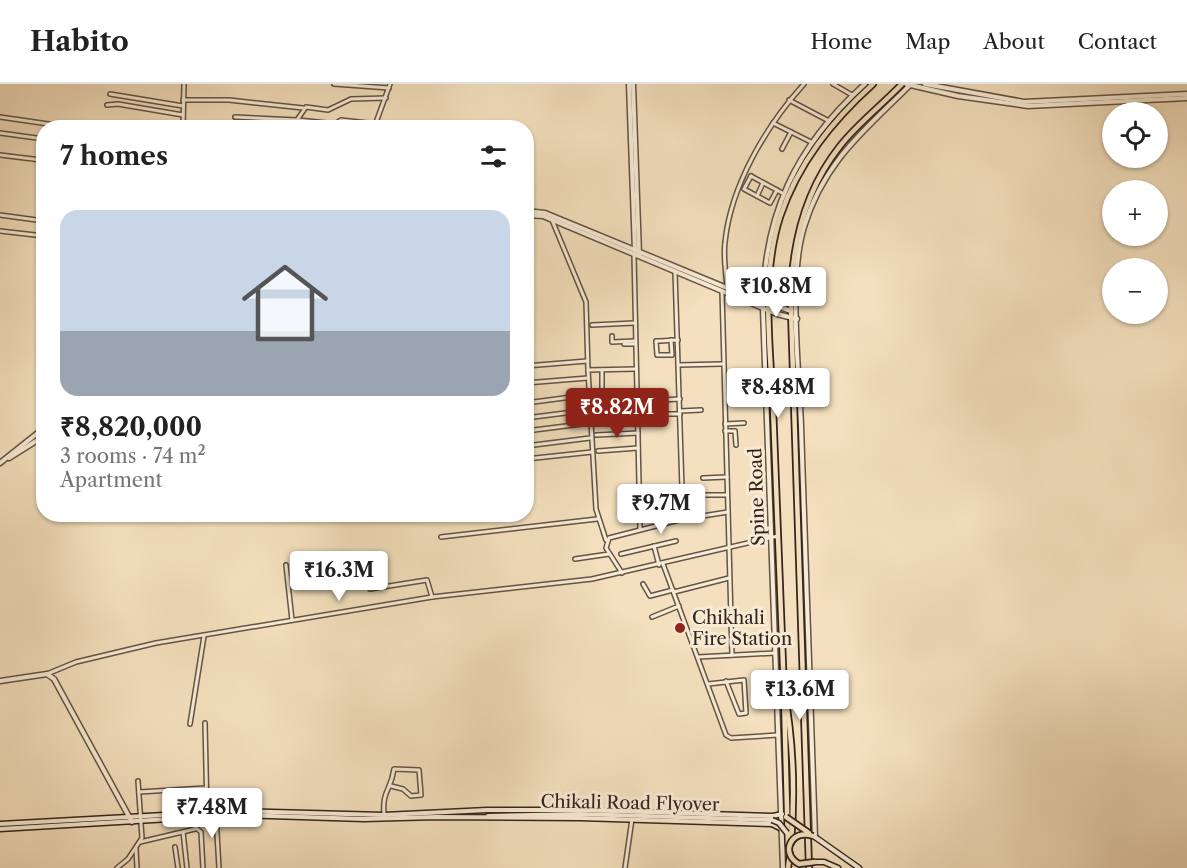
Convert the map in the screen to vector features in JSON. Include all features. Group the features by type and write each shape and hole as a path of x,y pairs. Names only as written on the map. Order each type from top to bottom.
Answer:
{"main road":[{"name":"Spine Road","path":"790,868 793,817 788,711 784,690 770,311 771,269 780,218 811,153 830,126 873,84"},
{"path":"809,868 794,319 791,311 795,242 807,206 832,158 863,121 907,84"},
{"path":"791,296 797,296"},
{"path":"784,690 784,815 788,848 792,859 790,868"},
{"path":"784,815 813,836"},
{"path":"788,848 795,836 813,836"},
{"path":"792,859 801,865 815,865"}],"street":[{"path":"183,120 184,84"},
{"path":"334,84 389,86 377,120"},
{"path":"631,84 637,253 634,323 640,529"},
{"path":"732,655 722,364 726,233 746,173 773,123 804,84"},
{"path":"833,84 852,95"},
{"name":"Spine Road","path":"783,868 784,815 771,537 764,309 769,236 784,194 811,142 828,120 865,84"},
{"path":"859,868 813,836 807,604 794,319 797,313 799,251 804,226 834,165 867,125 907,84 1010,105 1187,96"},
{"path":"925,84 1024,102 1101,101"},
{"path":"110,94 183,106"},
{"path":"183,100 229,100 328,110 351,99 386,98"},
{"path":"789,100 828,120"},
{"path":"107,105 118,104 183,115"},
{"path":"235,117 299,120 303,108"},
{"path":"0,117 36,122"},
{"path":"773,123 811,142"},
{"path":"782,149 791,132"},
{"path":"0,133 36,138"},
{"path":"0,155 36,159"},
{"path":"746,173 784,194"},
{"path":"751,176 744,189 770,203 777,190"},
{"path":"757,196 763,183"},
{"path":"534,213 545,213 724,289 764,309 794,319"},
{"path":"0,215 36,220"},
{"path":"534,215 637,253 675,271 797,313"},
{"path":"552,220 586,302 588,394 598,519 609,554 622,573"},
{"path":"0,231 36,235"},
{"path":"675,271 683,519"},
{"path":"592,325 634,323"},
{"path":"612,336 612,342 635,342"},
{"path":"671,340 672,355 657,355 656,341 671,340 678,340"},
{"path":"624,344 635,342"},
{"path":"534,365 587,361"},
{"path":"679,365 722,364"},
{"path":"588,370 635,369"},
{"path":"602,370 602,393"},
{"path":"534,382 588,378"},
{"path":"612,393 636,393"},
{"path":"534,402 588,394"},
{"path":"661,400 680,399"},
{"path":"611,402 653,400"},
{"path":"534,417 589,410"},
{"path":"660,414 701,410"},
{"path":"607,418 637,416"},
{"path":"534,430 590,423"},
{"path":"725,424 744,423"},
{"path":"725,431 735,431 736,445"},
{"path":"596,435 638,433"},
{"path":"0,464 36,435"},
{"path":"534,445 591,438"},
{"path":"0,464 36,441"},
{"path":"597,451 638,448"},
{"path":"534,458 592,452"},
{"path":"703,478 727,477"},
{"path":"704,495 727,495"},
{"path":"661,503 683,502"},
{"path":"606,540 683,519 728,512"},
{"path":"441,537 598,519"},
{"path":"0,681 47,674 76,662 156,643 432,597 622,573 778,536"},
{"path":"621,554 676,541"},
{"path":"654,546 674,591 726,735 731,738 780,735"},
{"path":"574,560 609,554"},
{"path":"286,565 292,620"},
{"path":"643,584 650,596 729,578"},
{"path":"370,589 427,580 432,597"},
{"path":"652,618 679,606"},
{"path":"190,724 204,636"},
{"path":"698,657 777,653"},
{"path":"47,674 54,679 112,790 132,822"},
{"path":"708,684 726,681 744,680 746,712 739,714 726,681"},
{"path":"205,723 207,812"},
{"path":"384,817 383,797 391,786 396,768 419,770 420,795 411,796 403,789 391,786"},
{"path":"117,868 140,842 138,781"},
{"path":"139,792 207,788"},
{"path":"183,790 184,813"},
{"path":"0,824 129,816 139,819 216,816 384,817 487,810 784,815"},
{"path":"487,810 496,814"},
{"path":"0,828 132,822 184,813 207,812 272,811 384,817"},
{"name":"Chikali Road Flyover","path":"487,816 496,814 772,820 784,815"},
{"path":"423,815 772,824 782,829"},
{"path":"216,816 219,868"},
{"path":"195,818 196,828 201,832 203,868"},
{"path":"625,868 632,819"},
{"path":"772,820 779,823 787,833"},
{"path":"140,842 196,828"},
{"path":"183,832 187,868"},
{"path":"175,847 178,868"},
{"path":"136,849 137,868"},
{"path":"815,865 824,862 838,868"}],"place":[{"name":"Chikhali Fire Station","path":"680,628"}]}
